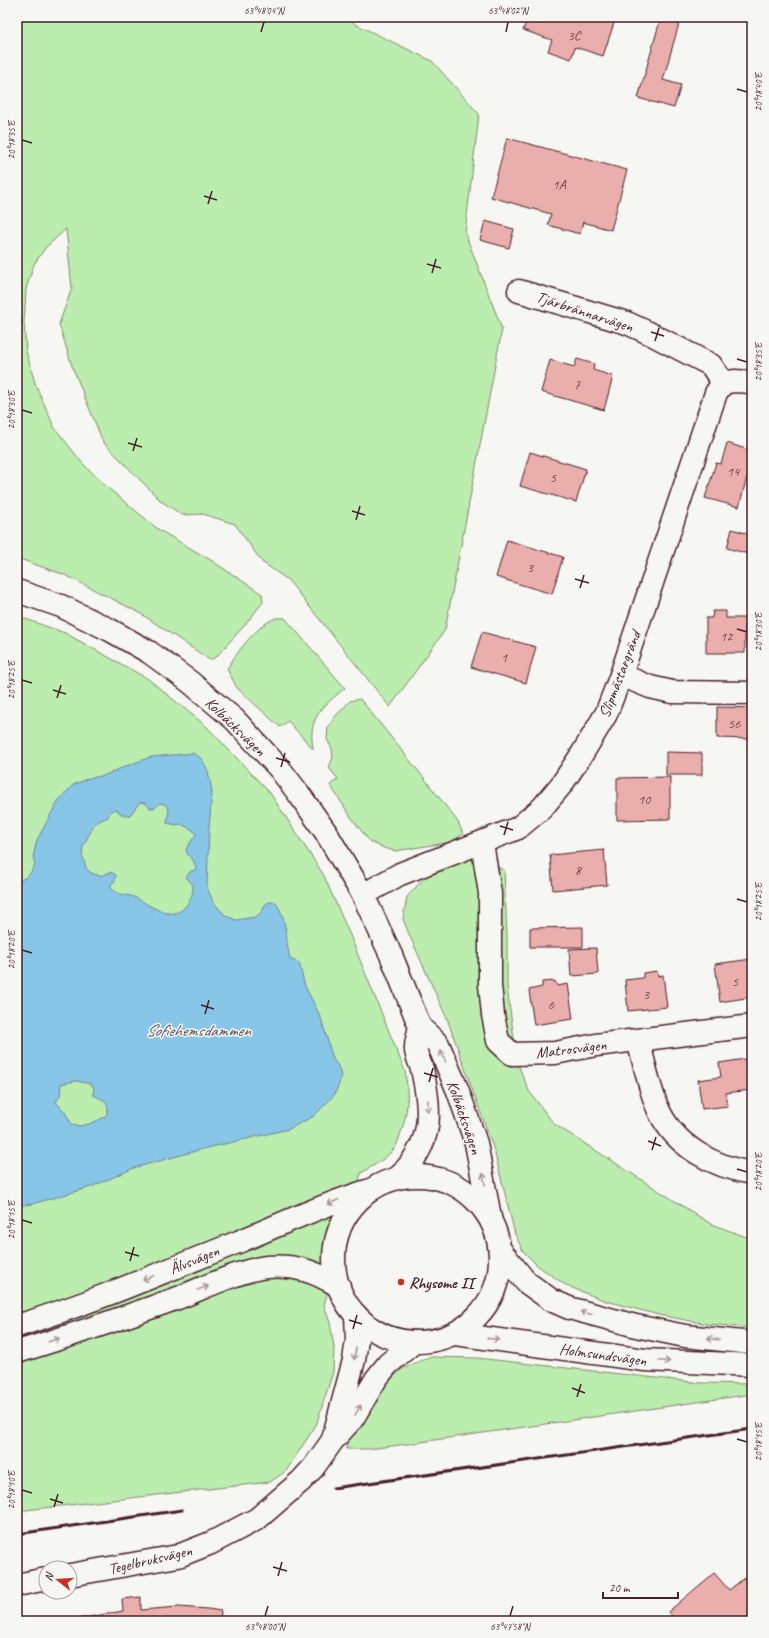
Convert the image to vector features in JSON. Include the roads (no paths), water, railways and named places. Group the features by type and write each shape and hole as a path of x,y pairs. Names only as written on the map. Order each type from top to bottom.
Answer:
{"main road":[{"name":"Tjärbrännarvägen","path":"519,291 627,323 711,365 723,383"},
{"path":"723,383 734,381 752,382"},
{"name":"Slipmästargränd","path":"363,895 400,874 518,828 542,808 562,784 606,714 621,675 716,393 723,383"},
{"name":"Kolbäcksvägen","path":"17,591 60,606 110,630 149,652 190,682 235,720 279,768 300,794 325,831 363,895 420,1027 438,1044 458,1092 476,1143 490,1217"},
{"path":"621,675 650,687 672,692 752,693"},
{"name":"Matrosvägen","path":"482,843 490,893 490,985 493,1015 498,1041 512,1054 555,1053 596,1045 752,1026"},
{"name":"Kolbäcksvägen","path":"399,1177 413,1163 428,1131 428,1098 422,1068 416,1050 420,1027"},
{"path":"638,1041 651,1089 659,1110 668,1126 683,1142 698,1154 723,1166 752,1173"},
{"path":"425,1175 453,1183 473,1196 490,1217 501,1252 498,1283 480,1314 455,1334 431,1342 414,1342 393,1339 373,1330 356,1316 348,1305 338,1286 334,1259 338,1233 348,1212 357,1200 370,1190 384,1182 399,1177 425,1175"},
{"name":"Älvsvägen","path":"17,1326 88,1302 339,1199 370,1190"},
{"name":"Holmsundsvägen","path":"501,1252 526,1282 551,1300 569,1308 636,1326 685,1336 752,1343"},
{"name":"Älvsvägen","path":"17,1352 94,1327 242,1274 267,1267 307,1270 322,1276 338,1286"},
{"name":"Tegelbruksvägen","path":"332,1440 354,1360 357,1340 356,1316"},
{"name":"Holmsundsvägen","path":"455,1334 645,1360 752,1365"},
{"name":"Tegelbruksvägen","path":"78,1574 178,1556 236,1531 257,1519 314,1468 332,1440 353,1418 376,1379 388,1364 414,1342"},
{"path":"17,1585 38,1581"}],"water":[{"name":"Sofiehemsdammen","path":"193,753 202,759 208,771 212,791 207,887 213,902 226,916 236,920 255,917 262,912 265,905 269,902 275,902 282,915 286,929 290,959 299,963 305,986 321,1018 333,1059 338,1066 341,1075 339,1084 335,1094 314,1116 289,1129 203,1149 134,1168 91,1187 32,1204 23,1205 17,1203 17,881 27,877 32,871 35,864 33,857 37,840 58,801 73,785 89,778 103,776 151,757","holes":["140,802 145,803 150,808 155,808 160,803 165,804 169,810 167,823 176,825 181,824 193,830 196,834 186,849 187,854 193,860 196,869 190,872 186,877 193,885 192,894 188,903 176,913 163,912 136,898 117,893 111,888 111,884 115,881 116,875 111,872 100,876 91,873 86,868 82,854 83,846 95,823 108,817 111,811 116,809 122,814 130,815","76,1081 91,1084 94,1088 93,1095 106,1102 108,1108 106,1116 85,1125 72,1125 65,1112 56,1102 60,1096 61,1084"]}],"railway":[{"path":"333,1488 752,1429"},
{"path":"17,1534 182,1510"}],"place":[{"name":"Rhysome II","path":"401,1282"}]}
